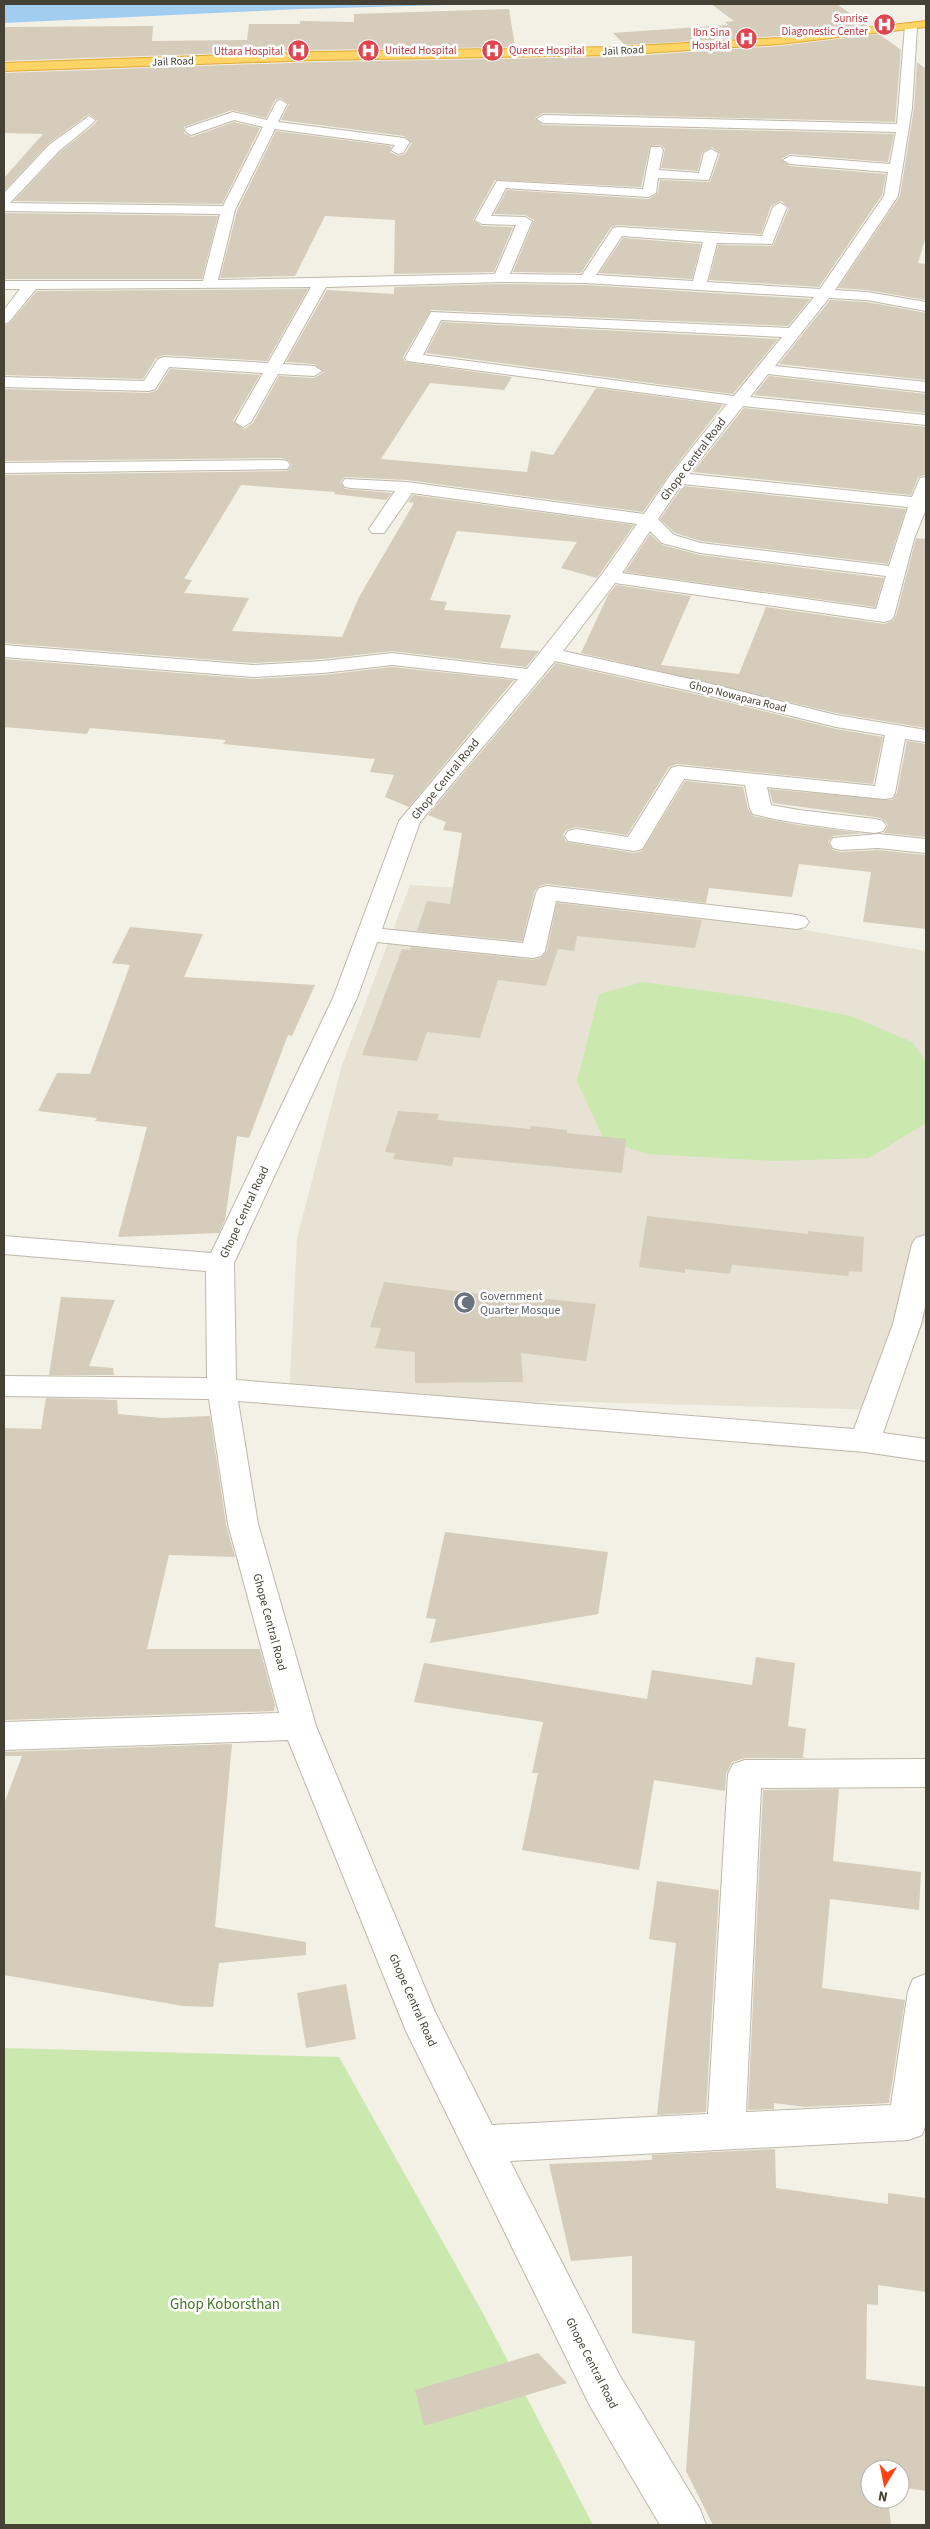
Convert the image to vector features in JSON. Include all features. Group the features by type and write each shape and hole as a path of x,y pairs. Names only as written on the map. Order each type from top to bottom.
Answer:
{"highway":[{"name":"Jail Road","path":"4,67 316,56 615,51 780,41 919,25"}],"street":[{"name":"Ghope Central Road","path":"684,2525 605,2391 419,2019 299,1726 244,1524 222,1389 220,1263 346,998 410,821 550,654 610,577 677,478 825,293 891,196 919,25"},
{"path":"209,285 228,210 281,104"},
{"path":"191,131 233,116 271,125 404,142 398,150"},
{"path":"543,119 902,128"},
{"path":"4,201 54,148 89,120"},
{"path":"501,278 525,221 482,220 502,184 649,192 656,150"},
{"path":"652,174 704,177 711,153"},
{"path":"790,160 896,169"},
{"path":"4,207 228,210"},
{"path":"586,279 618,232 767,241 780,207"},
{"path":"699,286 711,238"},
{"path":"4,285 209,285 501,278 586,279 867,296 926,307"},
{"path":"243,422 321,283"},
{"path":"4,319 32,285"},
{"path":"792,333 436,315 413,358 738,401 926,420"},
{"path":"4,382 149,386 164,362 314,371"},
{"path":"763,369 926,387"},
{"path":"4,468 281,465"},
{"path":"677,478 922,504"},
{"path":"610,577 884,616 905,538 922,504 926,482"},
{"path":"351,483 407,487 650,520 668,539 700,548 896,572"},
{"path":"378,529 407,487"},
{"path":"905,538 926,541"},
{"path":"4,652 253,671 322,667 392,659 532,675"},
{"name":"Ghop Nowapara Road","path":"550,654 704,688 836,721 926,736"},
{"path":"576,836 634,844 678,772 884,793 896,731"},
{"path":"755,780 761,809 926,846"},
{"path":"868,791 876,834"},
{"path":"841,844 876,834"},
{"path":"380,936 533,951 547,893 797,922"},
{"path":"865,1441 916,1325 926,1244"},
{"path":"4,1245 220,1263"},
{"path":"4,1386 222,1389 865,1441 926,1450"},
{"path":"4,1736 299,1726"},
{"path":"726,2132 745,1774 926,1773"},
{"path":"481,2144 908,2122 926,1991"}],"shaded area":[{"path":"410,885 547,893 747,920 926,951 926,1318 886,1410 585,1402 289,1401 297,1238 342,1065"}],"green space":[{"path":"643,982 764,999 851,1016 912,1042 926,1062 926,1123 869,1158 775,1161 648,1154 604,1140 577,1081 599,994"},
{"name":"Ghop Koborsthan","path":"4,2048 339,2057 485,2317 593,2525 4,2525"}],"water":[{"path":"4,4 483,4 300,9 4,23"}],"building":[{"path":"711,4 837,4 867,26 780,36 625,45 613,33 728,25 725,22 734,21"},
{"path":"509,9 515,47 316,50 4,61 4,27 153,26 152,41 247,40 249,24 300,24 300,21 354,22 354,14"},
{"path":"879,34 901,50 895,122 543,113 535,118 543,125 894,134 888,162 790,154 781,159 790,166 886,174 882,195 819,287 709,280 718,245 773,246 789,208 781,201 771,206 761,234 618,225 611,227 581,273 513,272 534,220 525,215 494,214 507,190 649,199 658,193 660,180 710,182 720,154 712,147 702,153 698,171 661,168 665,149 661,145 650,146 641,187 495,180 473,220 482,226 513,227 494,272 394,274 395,220 325,216 295,276 220,278 237,211 276,131 391,146 390,152 398,156 405,154 412,143 404,136 281,120 289,104 281,98 275,100 266,118 232,110 184,127 184,133 192,137 234,122 260,128 222,204 14,201 60,152 95,124 97,120 89,114 48,144 4,191 4,178 43,134 4,133 4,73 316,62 615,57 780,46"},
{"path":"917,62 926,69 926,236 918,263 926,264 926,300 867,290 838,288 900,196 914,108"},
{"path":"4,213 218,216 202,279 4,279"},
{"path":"623,238 701,244 692,279 599,273"},
{"path":"501,284 586,285 810,299 788,326 431,310 403,357 405,362 512,377 504,390 430,383 381,459 527,472 531,451 553,455 596,388 723,405 670,473 643,512 407,480 345,477 340,482 345,489 392,493 386,500 334,494 335,492 241,485 184,579 192,580 184,593 249,598 232,631 342,637 359,597 414,503 408,502 413,495 634,525 597,578 561,568 577,542 457,531 430,600 447,602 444,610 511,615 500,648 539,651 526,667 392,651 323,659 253,663 4,643 4,475 287,471 292,465 288,460 281,458 4,461 4,389 149,393 157,390 170,369 260,375 233,421 244,429 253,423 279,376 314,378 324,372 314,364 286,362 327,290 394,294 394,287"},
{"path":"308,289 267,361 164,355 156,358 143,379 4,375 4,326 10,323 37,291"},
{"path":"830,300 867,302 926,313 926,380 779,364"},
{"path":"442,322 778,339 733,394 426,353"},
{"path":"769,376 926,394 926,413 754,395"},
{"path":"744,408 926,427 925,475 918,477 911,495 693,472"},
{"path":"683,486 906,509 888,564 701,541 675,533 660,519"},
{"path":"650,534 662,545 700,555 884,578 875,607 625,572"},
{"path":"916,538 926,539 926,728 836,713 581,653 608,595 616,585 691,596 661,665 739,674 766,607 884,624 892,621 896,616"},
{"path":"4,659 253,679 323,675 392,667 514,680 409,807 385,797 394,775 370,772 375,759 223,744 226,740 90,728 87,734 4,727"},
{"path":"556,663 695,694 836,729 883,737 873,784 677,764 669,767 627,835 576,827 566,830 563,835 566,842 634,853 642,851 685,781 743,787 748,809 753,816 798,825 863,833 833,836 828,842 833,850 841,852 878,850 926,855 926,929 863,922 871,872 799,864 792,897 709,888 706,903 547,884 539,886 534,892 522,941 417,931 427,901 450,904 462,833 443,830 446,822 428,815"},
{"path":"907,741 926,744 926,837 884,833 888,825 883,819 875,817 773,803 769,789 892,800 897,793"},
{"path":"557,903 702,920 695,948 577,936 574,951 558,949 546,986 498,980 480,1038 427,1032 417,1061 362,1055 402,949 410,950 411,947 533,960 541,958 547,951"},
{"path":"130,927 203,934 184,977 315,985 292,1036 288,1035 249,1138 237,1136 225,1220 219,1233 118,1237 147,1127 95,1121 97,1118 38,1111 57,1073 90,1074 130,965 112,963"},
{"path":"398,1111 439,1114 437,1120 530,1129 531,1126 567,1130 567,1133 626,1139 622,1173 454,1157 452,1166 393,1159 395,1153 385,1152"},
{"path":"647,1216 808,1234 808,1231 864,1237 862,1272 849,1271 848,1276 732,1265 730,1274 685,1269 685,1273 639,1267"},
{"path":"384,1282 527,1300 528,1297 596,1304 586,1361 521,1353 523,1382 415,1383 415,1352 375,1348 381,1328 370,1327"},
{"path":"61,1297 115,1300 89,1366 113,1368 114,1375 49,1375"},
{"path":"46,1398 117,1400 118,1414 162,1418 210,1416 226,1524 235,1557 169,1555 147,1649 260,1649 275,1705 274,1711 4,1720 4,1428 41,1429"},
{"path":"445,1532 608,1552 598,1614 430,1643 436,1619 426,1618"},
{"path":"756,1657 795,1663 788,1726 806,1729 803,1757 806,1758 745,1758 732,1762 726,1774 725,1791 654,1780 639,1870 522,1850 538,1773 532,1773 543,1722 414,1702 424,1663 647,1699 652,1670 752,1685"},
{"path":"232,1744 215,1927 306,1942 306,1955 219,1963 213,2007 183,2006 4,1975 4,1804 22,1756 4,1756 4,1752"},
{"path":"839,1789 833,1861 921,1872 919,1910 830,1899 822,1988 905,2000 889,2103 805,2107 774,2103 774,2109 748,2110 763,1790"},
{"path":"657,1881 719,1890 706,2112 657,2115 676,1943 649,1939"},
{"path":"346,1984 356,2039 306,2048 297,1993"},
{"path":"775,2149 776,2188 888,2204 888,2193 926,2198 926,2292 878,2285 878,2305 867,2304 866,2379 926,2387 926,2491 910,2489 910,2459 860,2459 860,2509 889,2509 891,2525 713,2525 686,2471 695,2341 632,2333 632,2256 571,2261 549,2164 652,2160 652,2155"},
{"path":"538,2353 567,2383 424,2426 415,2390"}],"place":[{"name":"Sunrise Diagonestic Center","path":"884,24"},
{"name":"Ibn Sina Hospital","path":"746,38"},
{"name":"United Hospital","path":"369,50"},
{"name":"Quence Hospital","path":"493,50"},
{"name":"Uttara Hospital","path":"299,51"},
{"name":"Government Quarter Mosque","path":"464,1303"}]}
